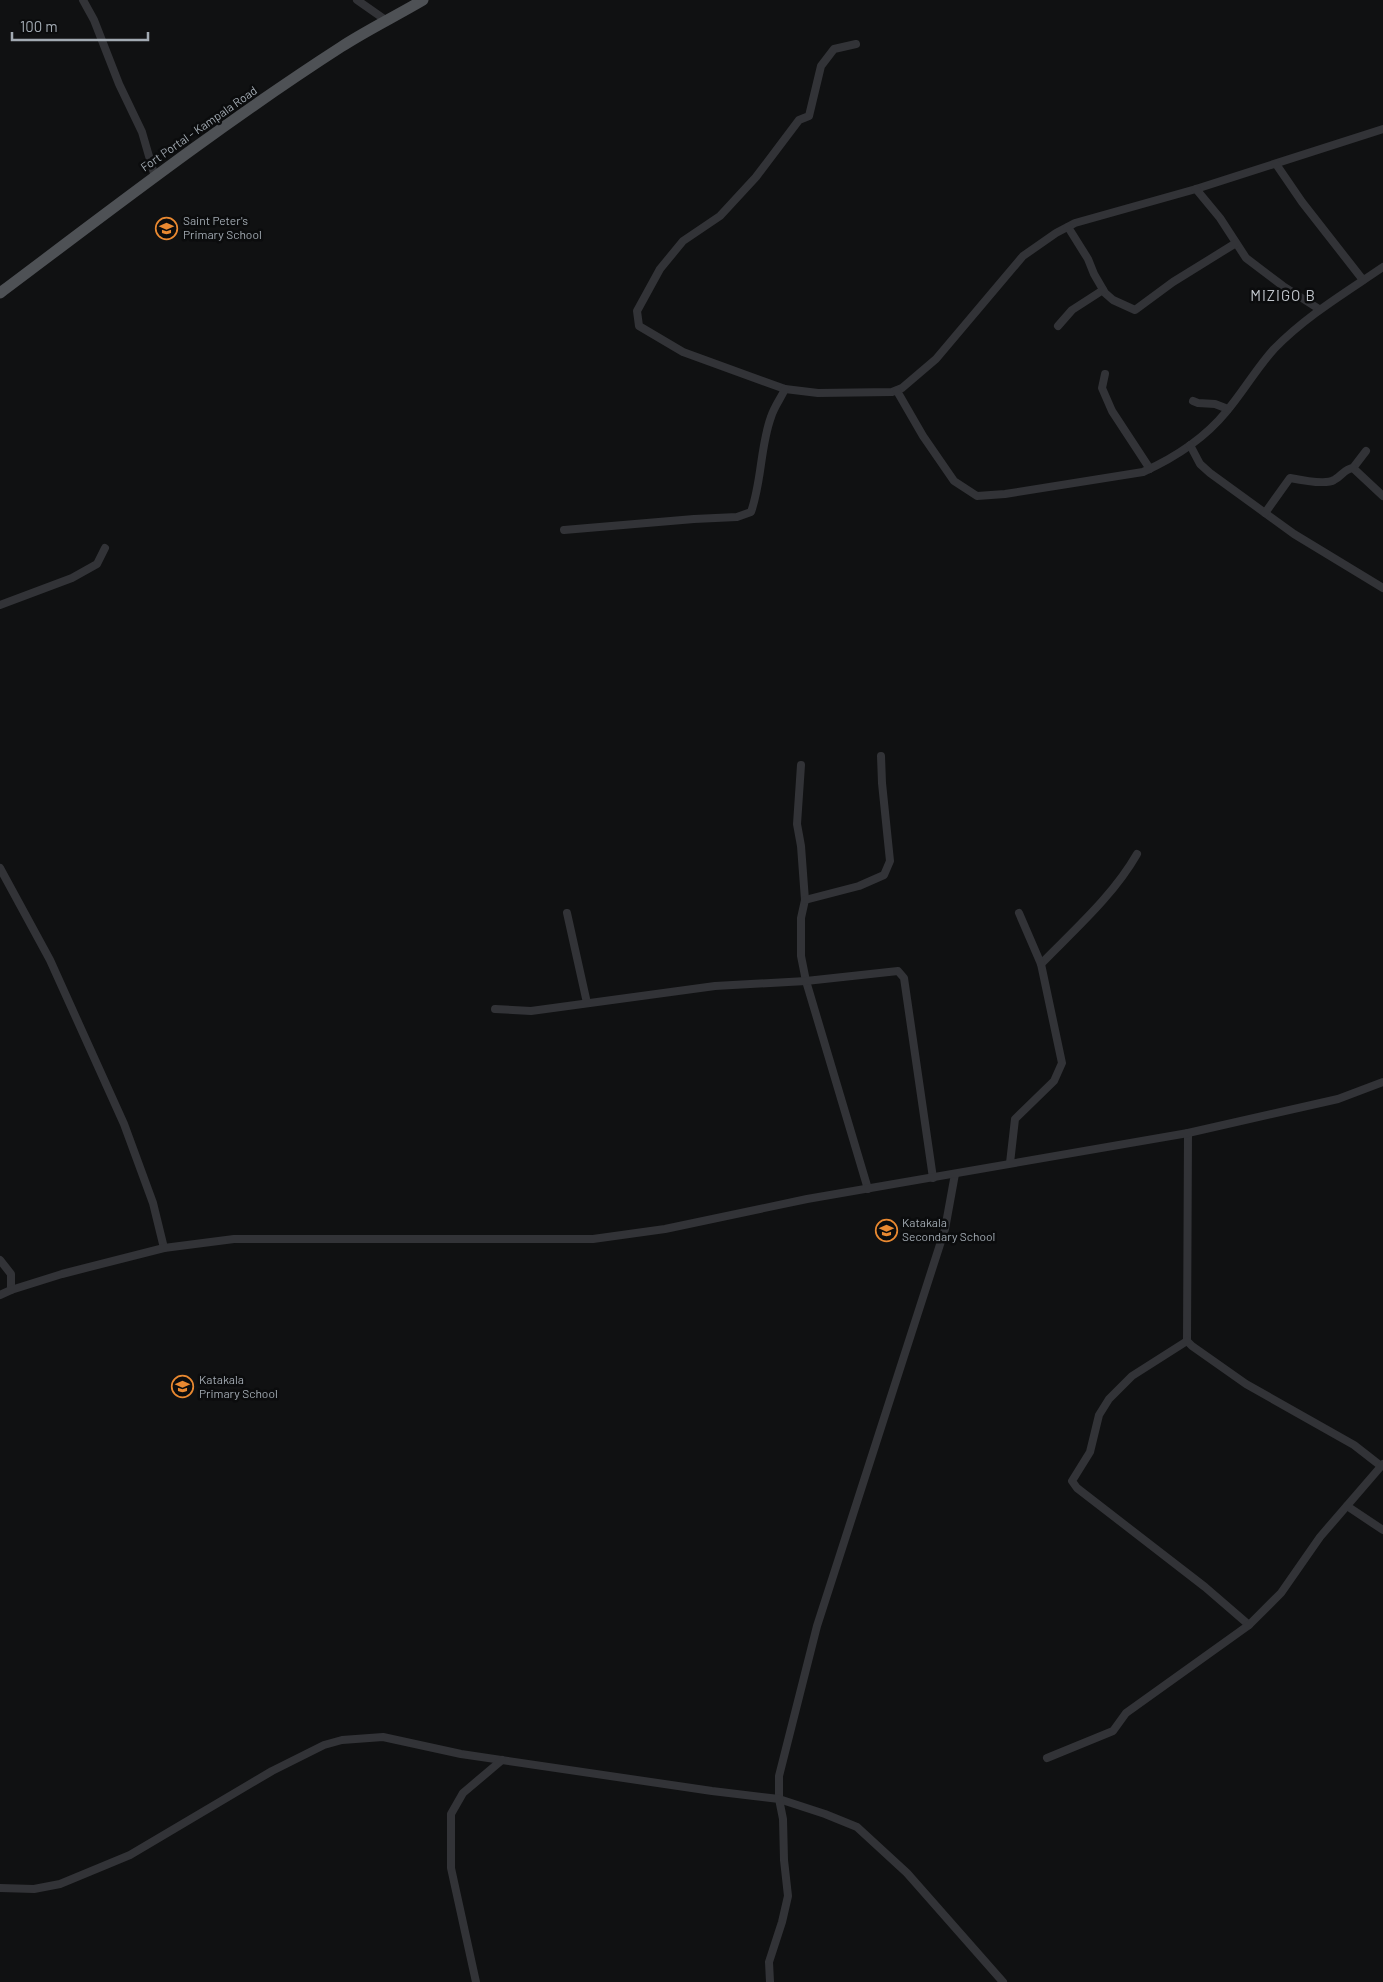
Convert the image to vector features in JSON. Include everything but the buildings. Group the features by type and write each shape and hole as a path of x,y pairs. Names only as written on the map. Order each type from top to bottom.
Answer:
{"main road":[{"name":"Fort Portal - Kampala Road","path":"0,293 156,177 342,46 423,0"}],"street":[{"path":"83,0 94,20 119,84 142,132 156,177"},
{"path":"357,0 387,21"},
{"path":"856,44 834,49 821,66 808,116 799,120 756,177 720,216 683,242 660,268 637,311 639,326 683,352 785,389 818,394 897,391 936,358 1023,256 1068,226 1196,189 1383,129"},
{"path":"1276,164 1302,202 1363,280"},
{"path":"1196,189 1220,218 1246,258 1263,272 1320,309"},
{"path":"1068,226 1088,259 1103,290 1113,300 1135,310 1173,282 1236,243"},
{"path":"897,391 923,436 954,481 977,496 1005,494 1150,469 1165,462 1207,431 1228,409 1274,349 1320,309 1383,267"},
{"path":"1058,326 1072,310 1103,290"},
{"path":"1105,374 1102,388 1112,411 1150,469"},
{"path":"564,530 737,517 751,512 771,416 785,389"},
{"path":"1193,400 1198,403 1216,404 1228,409"},
{"path":"1190,445 1200,464 1265,513 1294,534 1383,588"},
{"path":"1354,468 1366,451"},
{"path":"1265,513 1290,478 1333,482 1348,468 1354,468 1383,496"},
{"path":"0,605 72,578 97,564 105,548"},
{"path":"805,900 859,886 884,875 890,861 882,783 882,756"},
{"path":"801,765 797,824 802,846 805,900 802,918 802,956 806,981 868,1189"},
{"path":"1041,964 1106,898 1129,869 1137,854"},
{"path":"0,868 50,960 124,1124 153,1203 164,1248"},
{"path":"567,913 588,1004"},
{"path":"1010,1163 1015,1119 1054,1081 1062,1063 1041,964 1019,913"},
{"path":"495,1009 531,1011 715,986 902,973 932,1178"},
{"path":"0,1295 62,1274 164,1248 234,1239 593,1239 665,1229 807,1199 1188,1133 1338,1099 1383,1082"},
{"path":"1047,1758 1112,1731 1126,1713 1249,1625 1281,1593 1320,1537 1382,1465 1354,1445 1246,1384 1187,1341 1188,1133"},
{"path":"770,1982 769,1962 788,1896 784,1860 783,1819 779,1799 779,1776 817,1626 945,1229 955,1174"},
{"path":"0,1260 11,1274 11,1290"},
{"path":"1187,1341 1132,1376 1109,1399 1099,1415 1090,1452 1072,1481 1077,1488 1205,1587 1249,1625"},
{"path":"1347,1506 1383,1530"},
{"path":"0,1888 34,1889 60,1884 130,1855 215,1803 324,1744 342,1740 382,1737 461,1754 712,1792 779,1799 825,1814 857,1827 907,1873 1003,1982"},
{"path":"476,1982 451,1868 451,1814 463,1793 502,1760"}],"place":[{"name":"Saint Peter's Primary School","path":"167,228"},
{"name":"Katakala Secondary School","path":"886,1230"},
{"name":"Katakala Primary School","path":"183,1387"}],"district":[{"name":"MIZIGO B","path":"1283,296"}]}
